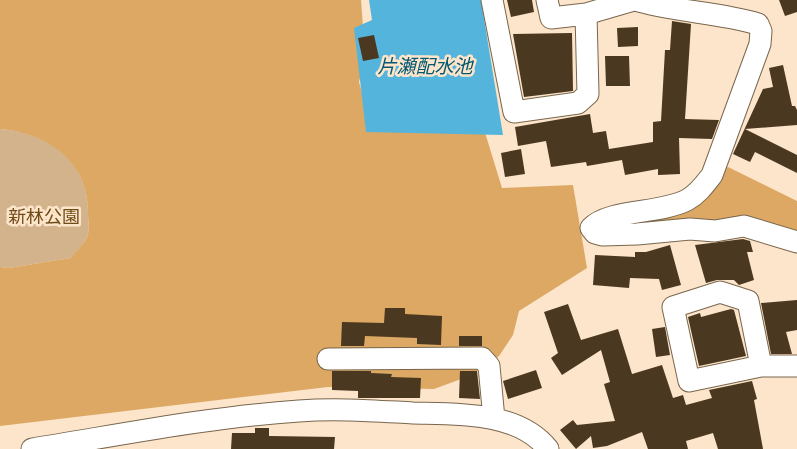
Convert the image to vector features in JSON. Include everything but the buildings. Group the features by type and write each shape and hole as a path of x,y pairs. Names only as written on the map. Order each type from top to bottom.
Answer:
{"street":[{"path":"492,0 514,112 578,103 588,94 586,14"},
{"path":"547,0 550,18 586,14 635,0 655,6 693,10 758,24 760,44 712,175 700,190 688,200 650,211 605,218 591,228 595,233 612,235 690,229 715,231 744,226 797,242"},
{"path":"761,366 748,301 720,292 673,307 689,381 761,366 797,366"},
{"path":"328,360 482,358 489,366 494,419"},
{"path":"32,449 214,420 298,411 464,414 494,419 518,427 548,449"}],"green space":[{"name":"新林公園","path":"0,129 35,137 50,144 74,165 82,179 87,196 88,232 84,243 71,258 9,268 0,267"}],"shaded area":[{"path":"0,0 361,0 365,55 359,82 369,119 483,126 502,188 573,185 587,268 519,311 513,335 499,356 472,375 434,389 328,387 0,426 0,267 9,268 71,258 86,240 89,229 86,195 81,179 73,165 62,153 49,144 18,132 0,129"},
{"path":"728,167 797,201 797,237 649,222 693,205 720,171"}],"water":[{"name":"片瀬配水池","path":"369,0 481,0 503,135 366,132 354,28 372,20"}]}
